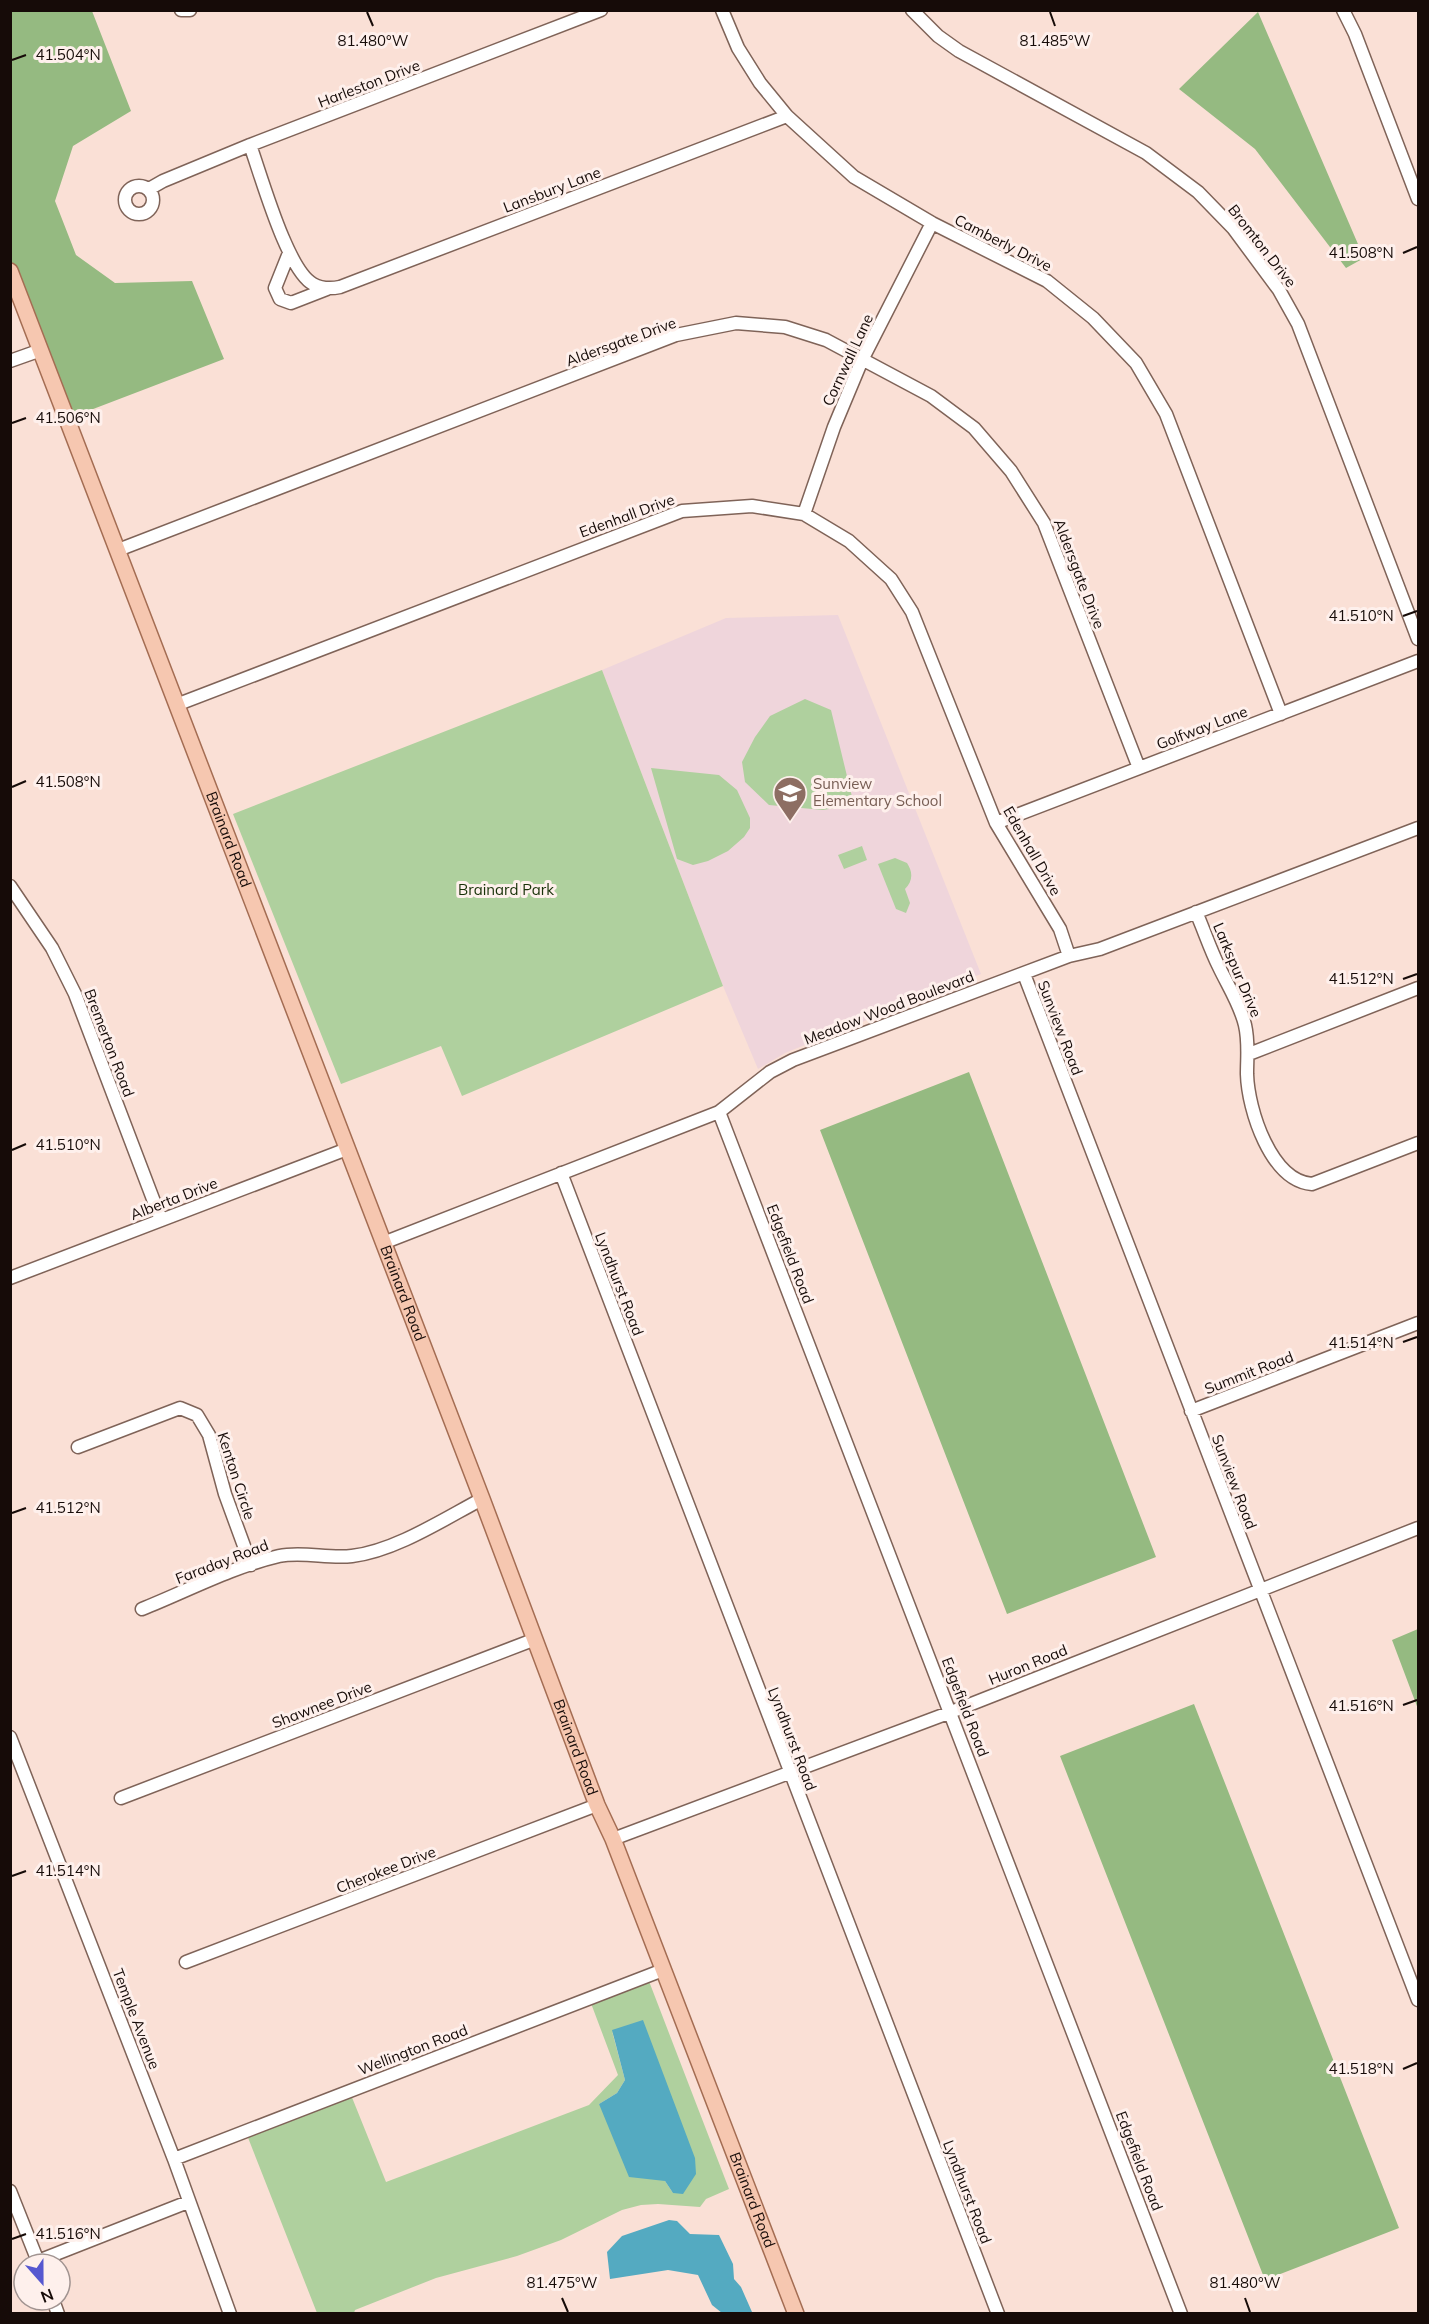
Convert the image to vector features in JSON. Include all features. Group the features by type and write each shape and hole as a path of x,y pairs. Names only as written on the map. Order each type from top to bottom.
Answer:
{"main road":[{"name":"Brainard Road","path":"10,271 482,1499 533,1640 597,1805 613,1839 796,2313"}],"street":[{"path":"181,10 190,10"},
{"name":"Harleston Drive","path":"149,189 163,181 250,146 602,10"},
{"name":"Camberly Drive","path":"722,10 743,57 759,83 787,116 854,177 932,224 1047,281 1093,318 1136,363 1166,414 1281,714"},
{"name":"Bromton Drive","path":"912,10 938,36 959,51 1146,153 1198,192 1233,228 1280,290 1298,324 1419,639"},
{"path":"1343,10 1355,34 1419,199"},
{"name":"Lansbury Lane","path":"312,290 340,287 787,116"},
{"path":"250,146 289,253 312,290 291,303 285,303 276,294 277,282 289,253"},
{"name":"Cornwall Lane","path":"804,514 834,427 862,360 932,224"},
{"name":"Aldersgate Drive","path":"117,550 676,336 736,323 785,327 826,340 930,396 974,428 1011,471 1044,523 1138,768"},
{"path":"10,361 41,350"},
{"name":"Edenhall Drive","path":"176,705 682,510 752,506 804,514 849,541 891,579 912,612 996,823 1060,929 1069,956"},
{"name":"Golfway Lane","path":"996,823 1419,661"},
{"name":"Meadow Wood Boulevard","path":"383,1243 719,1112 763,1078 792,1060 1069,956 1100,949 1419,828"},
{"name":"Bremerton Road","path":"10,886 25,904 52,948 75,994 161,1220"},
{"name":"Larkspur Drive","path":"1196,912 1245,1024 1249,1054 1247,1075 1251,1103 1267,1146 1284,1171 1304,1183 1320,1182 1419,1143"},
{"name":"Sunview Road","path":"1024,974 1419,2000"},
{"path":"1249,1054 1419,988"},
{"name":"Edgefield Road","path":"719,1112 1181,2313"},
{"name":"Alberta Drive","path":"10,1278 347,1149"},
{"name":"Lyndhurst Road","path":"561,1173 998,2313"},
{"name":"Summit Road","path":"1191,1411 1419,1323"},
{"name":"Kenton Circle","path":"78,1447 180,1408 196,1415 209,1436 225,1494 251,1565"},
{"name":"Faraday Road","path":"142,1609 251,1565 281,1556 303,1554 351,1557 370,1552 416,1534 482,1499"},
{"name":"Huron Road","path":"613,1839 951,1712 1419,1528"},
{"name":"Shawnee Drive","path":"121,1798 533,1640"},
{"name":"Temple Avenue","path":"10,1737 174,2159 230,2313"},
{"name":"Cherokee Drive","path":"186,1962 597,1805"},
{"name":"Wellington Road","path":"174,2159 663,1970"},
{"path":"10,2191 34,2252"},
{"path":"65,2252 188,2202"}],"shaded area":[{"name":"Sunview Elementary School","path":"838,615 981,974 785,1053 758,1069 723,986 602,670 726,618"}],"green space":[{"path":"11,11 92,11 131,111 73,146 55,201 76,255 115,283 192,281 224,359 67,419 11,271"},
{"path":"1258,12 1364,258 1346,268 1255,149 1179,89"},
{"name":"Brainard Park","path":"602,670 723,986 462,1096 441,1046 341,1084 233,814"},
{"path":"805,699 831,710 854,805 823,810 769,805 745,782 742,762 755,737 770,716"},
{"path":"651,768 719,775 737,790 750,818 750,828 744,837 728,851 708,861 693,865 677,859"},
{"path":"862,846 867,860 844,869 838,855"},
{"path":"895,858 907,863 911,873 910,883 905,889 910,903 906,913 896,909 878,864"},
{"path":"969,1072 1156,1557 1007,1614 820,1130"},
{"path":"1418,1629 1418,1709 1392,1640"},
{"path":"1194,1704 1399,2228 1265,2280 1060,1756"},
{"path":"647,1976 729,2189 706,2199 700,2207 658,2204 641,2205 622,2210 561,2240 517,2256 436,2278 355,2310 354,2313 317,2313 245,2130 349,2090 386,2182 589,2105 618,2075 589,1998","holes":["612,2031 673,2193 599,2104 617,2093 625,2080"]}],"water":[{"path":"643,2020 695,2158 696,2174 683,2194 673,2193 665,2181 629,2177 599,2104 617,2093 625,2080 612,2030"},
{"path":"669,2220 677,2221 690,2234 719,2235 733,2264 734,2279 741,2287 752,2312 722,2313 712,2305 698,2275 668,2270 610,2279 607,2252 622,2236"}],"place":[{"name":"Sunview Elementary School","path":"790,822"}]}
